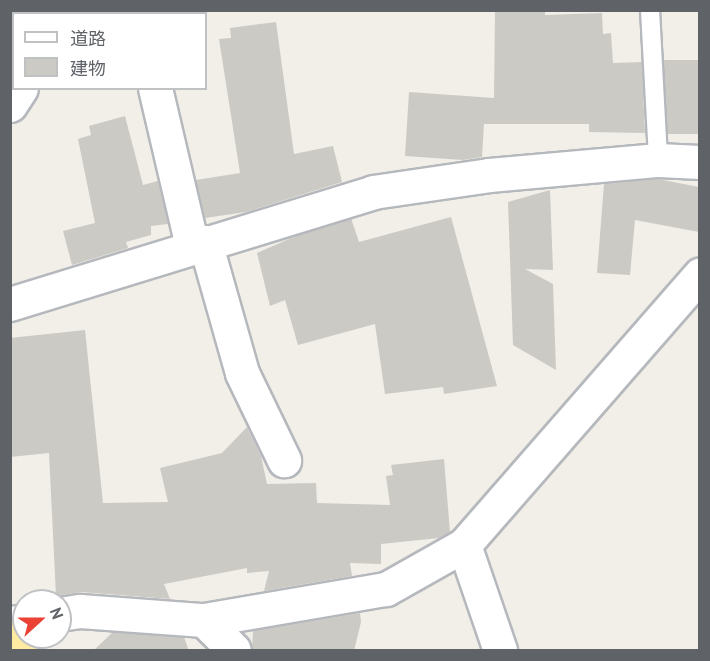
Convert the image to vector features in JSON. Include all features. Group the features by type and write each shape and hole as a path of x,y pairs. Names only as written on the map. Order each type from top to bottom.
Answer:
{"highway":[{"path":"10,634 25,651"}],"street":[{"path":"10,105 20,90"},
{"path":"156,90 199,244 242,373 285,460"},
{"path":"10,304 373,192 489,175 658,160 699,162"},
{"path":"72,612 80,610 204,620 386,589 464,545 699,274"},
{"path":"464,545 500,651"},
{"path":"204,620 234,651"}],"lane":[{"path":"650,10 658,160"}],"building":[{"path":"495,10 545,10 545,15 602,13 603,34 611,33 613,63 642,62 645,133 589,132 589,124 484,124 482,157 463,160 405,156 409,92 494,98"},
{"path":"276,22 294,154 333,146 342,182 246,212 205,218 196,180 240,173 219,39 231,38 230,28"},
{"path":"664,60 699,60 699,134 664,134"},
{"path":"125,116 143,185 158,181 168,224 151,226 151,235 126,242 128,248 72,265 63,231 95,223 78,139 91,135 89,126"},
{"path":"658,179 699,187 699,232 635,220 630,275 597,273 604,184"},
{"path":"550,190 553,270 525,269 553,284 556,370 513,345 508,202"},
{"path":"451,217 497,386 444,394 443,387 385,394 375,324 298,345 285,300 270,306 257,253 298,235 351,218 359,242"},
{"path":"85,330 103,503 168,502 160,468 222,453 247,427 261,456 267,484 316,483 317,503 390,505 386,476 393,475 391,465 444,459 450,532 439,538 381,544 381,564 350,563 352,576 264,591 269,571 247,573 247,568 164,584 170,599 81,592 72,593 72,589 56,589 49,453 10,457 10,338"},
{"path":"360,613 361,622 354,651 252,651 253,631"},
{"path":"113,632 184,637 189,651 93,651"}]}
